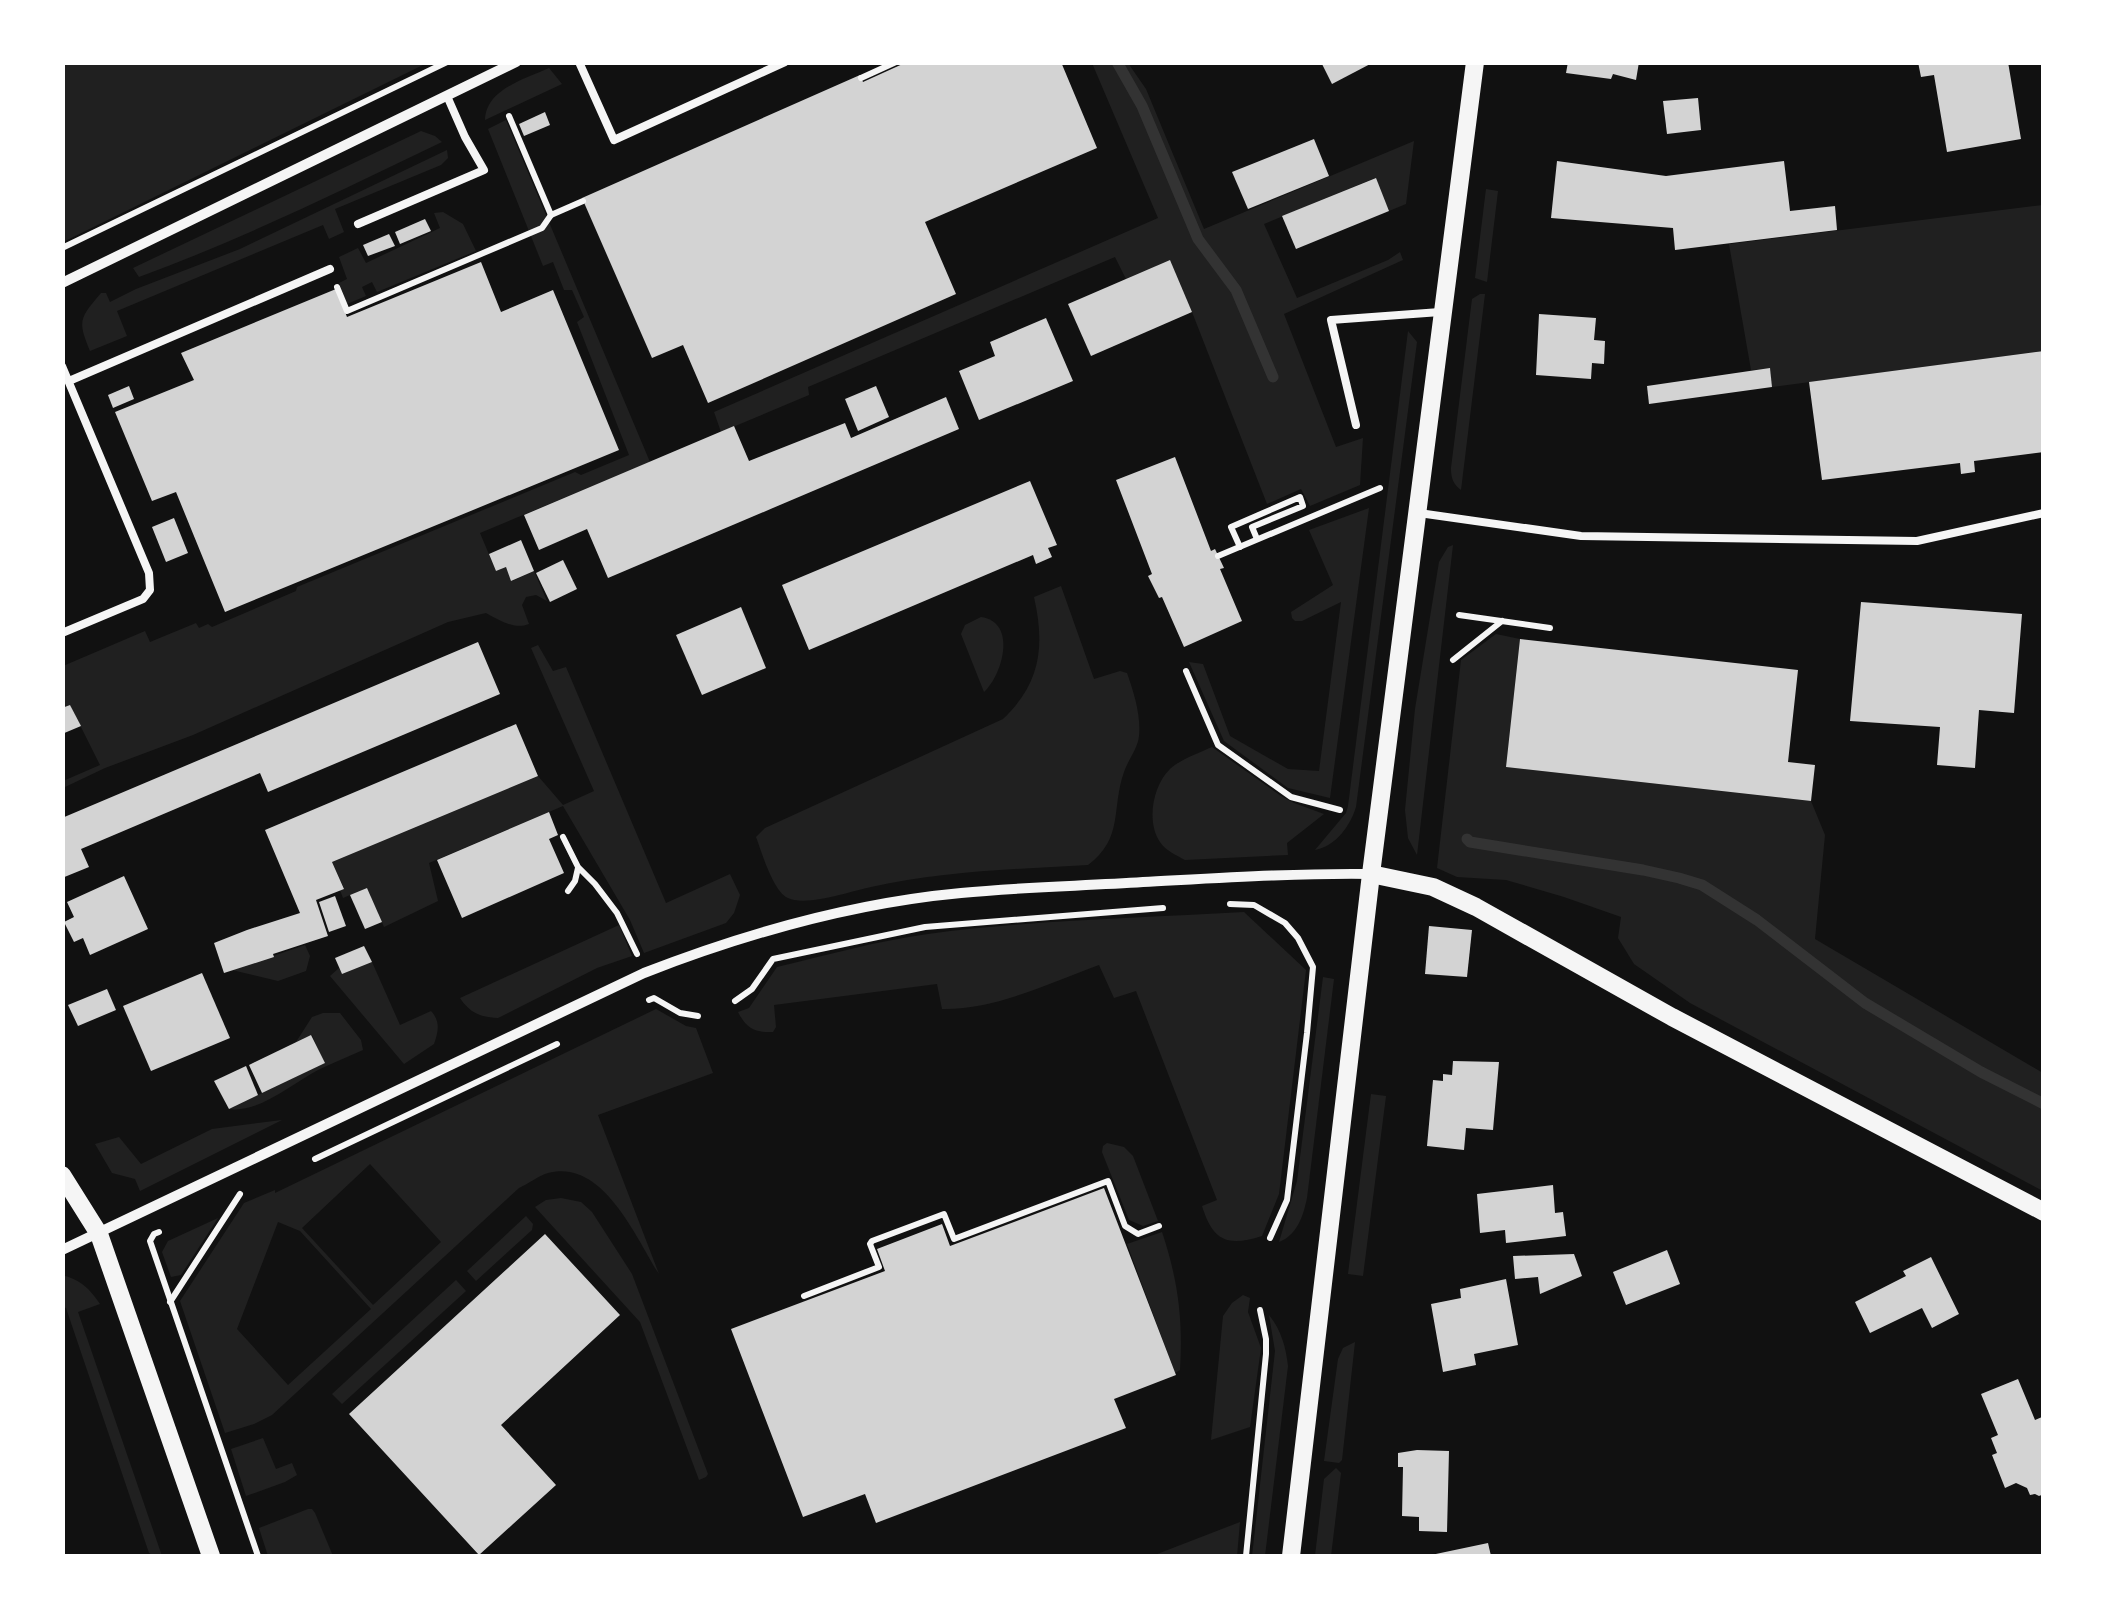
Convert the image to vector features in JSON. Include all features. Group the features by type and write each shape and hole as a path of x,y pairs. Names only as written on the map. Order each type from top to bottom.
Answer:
{"street":[{"path":"62,283 516,62"},
{"path":"1291,1556 1371,874 1476,62"},
{"path":"62,1250 644,974 696,954 847,912 958,893 1262,875 1371,874 1433,887 2044,1212"},
{"path":"62,1175 98,1234 212,1556"}],"lane":[{"path":"579,62 614,140 786,62"},
{"path":"358,224 484,170 446,96"},
{"path":"69,381 330,268"},
{"path":"1356,425 1332,320 1444,312"},
{"path":"62,366 149,573 150,590 143,599 62,633"},
{"path":"1419,513 1581,536 1917,542 2044,514"}],"path":[{"path":"62,248 448,62"},
{"path":"862,78 896,62"},
{"path":"508,116 551,215"},
{"path":"330,268 347,311 542,228 551,215 583,201"},
{"path":"1218,556 1380,488"},
{"path":"1240,546 1231,526 1300,497 1303,506 1252,527 1257,539"},
{"path":"1458,615 1550,628"},
{"path":"1453,660 1502,621"},
{"path":"1186,671 1218,745 1291,797 1340,810"},
{"path":"562,837 578,867 618,913 638,955"},
{"path":"568,892 578,867"},
{"path":"1218,904 1254,905 1270,913 1298,938 1312,967 1287,1200 1270,1238"},
{"path":"735,1001 752,989 773,959 924,927 1179,906"},
{"path":"637,1006 654,998 680,1013 698,1016"},
{"path":"312,1161 570,1038"},
{"path":"804,1296 878,1266 872,1241 944,1214 954,1239 1108,1181 1125,1226 1138,1234 1159,1226"},
{"path":"170,1303 240,1194 223,1202"},
{"path":"171,1226 154,1234 150,1241 258,1556"},
{"path":"1246,1556 1266,1354 1260,1310"}],"shaded area":[{"path":"63,62 427,62 427,63 63,242"},
{"path":"1092,63 1128,63 1146,89 1204,229 1414,141 1406,204 1389,211 1375,178 1264,224 1297,298 1400,252 1403,260 1284,314 1336,447 1363,438 1360,485 1310,506 1301,489 1267,504 1170,260 1126,279 1115,257 808,387 809,395 721,432 714,412 1158,218"},
{"path":"549,68 562,84 485,120 487,109 499,93"},
{"path":"506,120 650,462 480,533 496,571 506,567 512,581 534,571 547,601 536,595 526,597 522,605 529,624 512,625 486,613 448,622 63,788 63,781 100,765 70,705 63,708 63,666 145,631 150,642 196,623 199,628 208,624 212,627 296,591 297,587 575,472 581,475 629,455 577,322 584,317 572,290 564,290 553,262 543,266 488,129"},
{"path":"421,131 442,142 216,247 139,277 133,268"},
{"path":"447,150 448,158 441,165 335,209 344,232 329,239 323,225 117,311 127,336 90,351 83,320 101,293 106,293 110,302 240,249"},
{"path":"1486,189 1498,191 1487,282 1475,278"},
{"path":"2043,205 2043,351 1772,387 1770,369 1751,370 1729,244"},
{"path":"443,212 463,224 476,251 377,292 372,282 362,287 366,296 347,304 339,283 347,279 339,257 358,248 366,263 440,228 434,213"},
{"path":"1485,294 1461,490 1453,480 1451,468 1472,299"},
{"path":"1408,331 1417,342 1356,807 1341,834 1315,850 1348,806"},
{"path":"1369,508 1330,798 1288,788 1224,741 1189,662 1203,664 1230,736 1288,769 1319,771 1341,602 1302,621 1295,621 1291,612 1333,585 1309,530"},
{"path":"1453,545 1417,855 1408,838 1405,810 1415,709 1439,562"},
{"path":"1061,586 1094,679 1120,671 1127,673 1138,712 1138,740 1120,786 1112,833 1099,855 1088,865 925,877 817,900 796,900 783,894 756,837 765,828 1003,719 1025,692 1037,663 1039,632 1034,597"},
{"path":"981,617 992,621 1003,638 1001,662 984,692 961,634 965,625"},
{"path":"1496,634 1520,639 1506,767 1811,801 1825,835 1815,939 2043,1073 2043,1191 1690,1003 1634,964 1618,938 1621,917 1506,880 1457,877 1437,868 1461,660"},
{"path":"538,645 553,671 566,667 666,903 730,874 740,895 726,923 644,953 630,920 563,806 429,863 438,901 384,927 367,888 343,898 340,890 344,888 332,862 538,776 563,805 594,791 531,648"},
{"path":"1212,747 1281,796 1324,814 1287,843 1288,855 1185,860 1160,842 1153,824 1159,784 1174,765"},
{"path":"1244,912 1306,970 1279,1194 1262,1236 1250,1239 1231,1241 1211,1227 1202,1206 1217,1200 1136,991 1114,998 1099,965 1022,994 962,1008 942,1009 937,984 774,1005 773,1032 752,1028 738,1012 749,1008 777,967 890,940 1007,926"},
{"path":"619,925 632,956 597,968 498,1018 476,1013 460,998"},
{"path":"305,945 310,956 306,971 278,981 232,970"},
{"path":"372,962 400,1025 431,1011 436,1019 434,1044 404,1064 330,976 339,968 342,974"},
{"path":"1323,977 1334,979 1307,1198 1298,1225 1279,1242 1297,1181"},
{"path":"656,1009 696,1028 713,1073 598,1115 659,1274 616,1204 601,1189 585,1177 568,1172 544,1174 519,1188 272,1415 225,1433 180,1301 244,1203 275,1193","holes":["370,1164 441,1242 373,1305 302,1228","278,1222 300,1231 371,1309 288,1385 237,1329"]},
{"path":"340,1013 361,1040 363,1050 318,1070 264,1102 229,1109 324,1063 312,1035 296,1042 312,1017"},
{"path":"1371,1094 1386,1096 1363,1276 1348,1274"},
{"path":"282,1120 140,1191 135,1179 112,1173 95,1144 119,1137 141,1164 212,1129"},
{"path":"1107,1143 1124,1147 1133,1156 1158,1221 1143,1226 1129,1220 1102,1152"},
{"path":"546,1200 581,1202 592,1212 632,1274 706,1477 699,1480 640,1322 535,1207"},
{"path":"526,1216 533,1224 532,1230 476,1281 467,1271"},
{"path":"218,1218 181,1275 171,1277 162,1252 168,1241"},
{"path":"1162,1232 1176,1283 1180,1317 1180,1370 1175,1373 1127,1244"},
{"path":"62,1275 84,1285 100,1304 78,1312 162,1556 149,1553 63,1307"},
{"path":"456,1280 466,1291 342,1404 332,1394"},
{"path":"1243,1295 1250,1298 1248,1312 1261,1348 1250,1427 1211,1440 1223,1316"},
{"path":"1269,1315 1282,1339 1288,1366 1265,1556 1252,1556 1275,1351"},
{"path":"1355,1342 1342,1460 1324,1461 1338,1359 1343,1348"},
{"path":"263,1438 276,1469 292,1463 297,1475 246,1496 231,1449"},
{"path":"1336,1468 1341,1473 1331,1556 1315,1556 1324,1479"},
{"path":"308,1509 315,1513 333,1556 268,1556 259,1528"},
{"path":"1240,1522 1237,1556 1152,1556"}],"building":[{"path":"907,62 1061,62 1097,148 925,222 956,294 708,403 683,345 652,358 582,198 860,75 863,82"},
{"path":"1321,62 1374,62 1332,84"},
{"path":"1568,62 1639,62 1636,80 1613,74 1611,79 1566,73"},
{"path":"1918,62 2008,62 2021,139 1947,152 1934,75 1921,77"},
{"path":"1698,98 1701,130 1667,134 1663,101"},
{"path":"545,112 550,125 524,136 519,124"},
{"path":"1314,139 1329,176 1248,209 1232,172"},
{"path":"1557,161 1666,176 1784,161 1790,211 1835,206 1837,230 1675,250 1673,228 1551,218"},
{"path":"1376,178 1389,211 1296,249 1282,216"},
{"path":"425,219 431,231 400,244 395,232"},
{"path":"389,234 395,246 368,256 363,245"},
{"path":"1170,260 1192,312 1091,356 1068,304"},
{"path":"481,262 501,312 553,290 619,450 225,612 176,492 152,501 115,412 194,380 181,353 336,289 347,317"},
{"path":"1539,314 1596,318 1594,340 1605,341 1604,364 1592,363 1591,379 1536,375"},
{"path":"1046,318 1073,381 979,420 959,371 995,356 990,342"},
{"path":"2044,351 2044,452 1974,461 1975,472 1961,474 1960,463 1822,480 1809,382"},
{"path":"1770,368 1772,387 1649,404 1647,386"},
{"path":"129,386 134,399 113,408 108,395"},
{"path":"876,386 889,417 858,431 845,399"},
{"path":"946,397 959,429 608,578 587,529 539,550 524,515 734,426 749,461 845,423 851,438"},
{"path":"1175,457 1211,551 1215,549 1224,568 1220,569 1242,621 1184,647 1148,576 1152,574 1116,480"},
{"path":"1030,481 1057,545 1048,548 1052,557 1036,564 1033,555 809,650 782,585"},
{"path":"174,518 188,553 166,562 152,527"},
{"path":"521,540 534,571 511,581 506,567 496,571 489,554"},
{"path":"563,560 577,589 550,602 536,573"},
{"path":"1861,602 2022,614 2014,713 1979,710 1975,768 1937,765 1940,727 1850,721"},
{"path":"741,607 766,668 702,695 676,635"},
{"path":"1520,639 1798,670 1788,762 1815,765 1811,801 1506,767"},
{"path":"478,642 500,694 268,792 260,773 81,849 89,867 62,878 62,818"},
{"path":"70,705 81,726 62,734 62,708"},
{"path":"516,724 538,776 332,862 344,889 316,900 328,936 224,973 214,943 300,913 265,830"},
{"path":"549,812 558,835 549,839 564,873 462,918 437,860"},
{"path":"124,876 148,929 90,955 83,938 74,942 64,922 74,917 67,902"},
{"path":"367,888 382,922 365,929 350,895"},
{"path":"335,896 346,926 329,932 319,902"},
{"path":"1429,926 1472,930 1467,977 1425,974"},
{"path":"364,946 372,962 342,974 335,958"},
{"path":"202,973 230,1038 151,1071 123,1006"},
{"path":"107,989 116,1010 78,1026 68,1005"},
{"path":"311,1035 325,1063 262,1093 249,1065"},
{"path":"1453,1061 1499,1062 1493,1130 1466,1128 1464,1150 1427,1146 1433,1080 1443,1081 1443,1074 1452,1075"},
{"path":"246,1066 258,1095 229,1109 214,1081"},
{"path":"1553,1185 1555,1213 1563,1212 1566,1236 1506,1243 1505,1230 1480,1233 1477,1194"},
{"path":"1104,1188 1176,1375 1114,1399 1126,1428 876,1523 865,1494 803,1517 731,1329 885,1271 877,1249 942,1224 950,1246"},
{"path":"545,1234 620,1315 501,1425 556,1485 479,1555 349,1414"},
{"path":"1667,1250 1680,1284 1626,1305 1613,1272"},
{"path":"1574,1254 1582,1276 1540,1294 1538,1277 1515,1279 1513,1256"},
{"path":"1931,1257 1959,1314 1932,1328 1922,1308 1870,1333 1855,1302 1906,1276 1903,1271"},
{"path":"1506,1279 1518,1345 1474,1354 1476,1365 1443,1372 1431,1304 1461,1298 1460,1289"},
{"path":"2018,1379 2035,1420 2042,1417 2044,1421 2044,1494 2039,1496 2030,1495 2027,1488 2016,1483 2005,1488 1992,1455 1997,1453 1991,1438 1998,1435 1981,1394"},
{"path":"1449,1451 1447,1532 1419,1531 1419,1517 1402,1516 1403,1467 1398,1467 1398,1453"},
{"path":"1488,1543 1491,1556 1431,1556 1431,1555"}],"waterway":[{"path":"1117,62 1142,106 1198,239 1236,290 1273,377"},
{"path":"1467,839 1643,870 1702,885 1757,920 1865,1003 1981,1072 2044,1104"}]}
